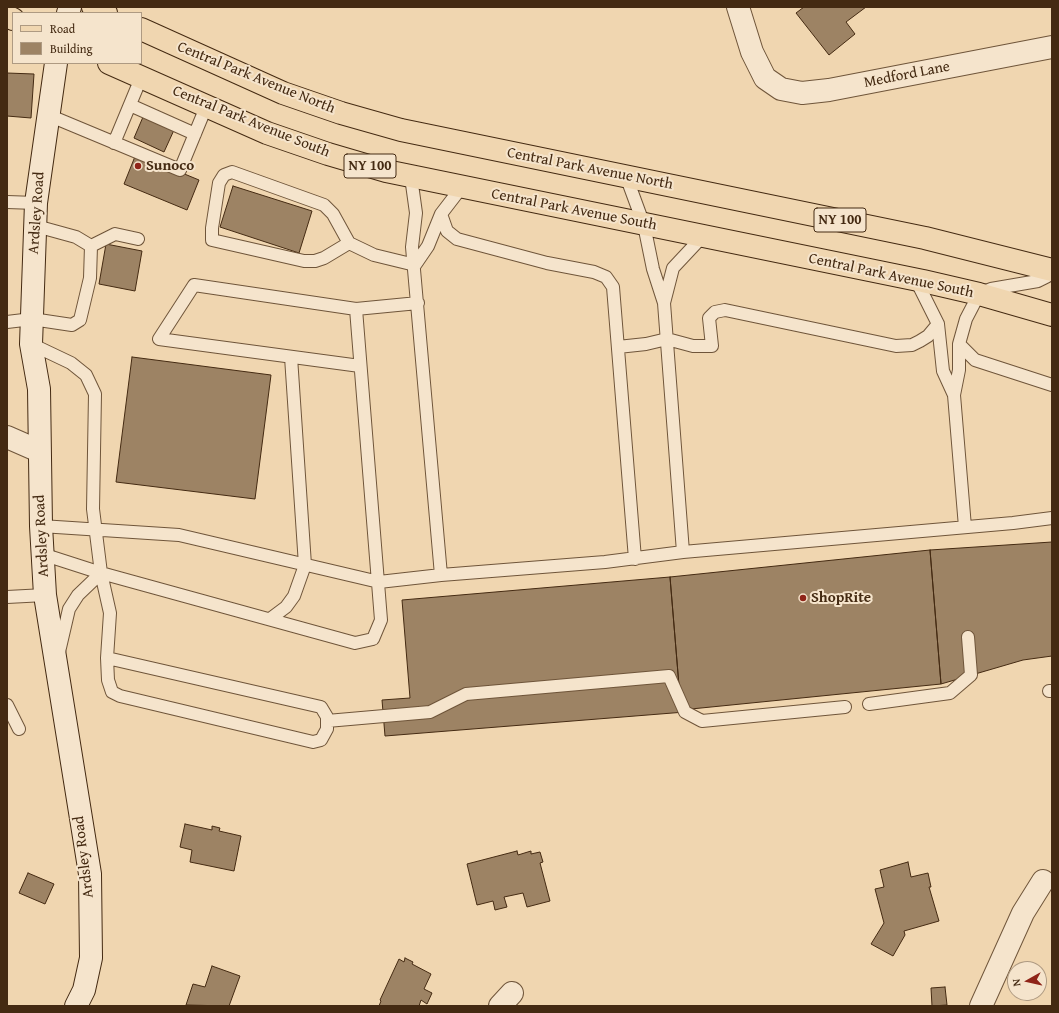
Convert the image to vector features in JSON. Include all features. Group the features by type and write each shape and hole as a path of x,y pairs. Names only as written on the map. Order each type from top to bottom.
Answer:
{"main road":[{"path":"93,7 104,12"},
{"name":"Medford Lane","path":"738,7 752,52 765,78 781,89 802,93 816,92 1052,47"},
{"name":"Central Park Avenue North","path":"142,29 283,93 341,113 401,130 925,238 1052,270"},
{"name":"Ardsley Road","path":"56,64 36,204 31,344 39,389 41,526 45,595 90,874 91,958 84,990 76,1006"},
{"name":"Central Park Avenue South","path":"111,64 268,133 328,154 411,177 916,280 979,294 1052,315"},
{"path":"7,437 39,451"},
{"path":"981,1006 1023,913 1043,881"}],"lane":[{"path":"114,143 141,78"},
{"path":"130,105 195,134"},
{"path":"48,115 180,170 206,107"},
{"path":"349,243 324,258 304,261 212,240 212,228 219,183 224,175 232,172 324,205 333,214 349,243 374,255 415,264"},
{"path":"626,176 644,224 653,269 664,303 683,552"},
{"path":"411,177 416,213 412,247 415,264 441,575"},
{"path":"415,264 428,246 442,214 461,188"},
{"path":"7,202 36,204"},
{"path":"442,214 447,231 457,239 479,247 594,272 606,277 613,286 635,558"},
{"path":"36,226 76,237 91,246"},
{"path":"91,246 115,234 138,239"},
{"path":"664,303 673,268 703,236"},
{"path":"7,322 32,319 72,325 80,320 90,278 91,246"},
{"path":"965,527 954,395 960,370 959,344 966,319 979,294 991,289 1038,281 1052,274"},
{"path":"916,280 938,324 943,371 954,395"},
{"path":"360,366 159,339 194,285 356,309 418,303"},
{"path":"42,554 101,573 355,642 373,639 381,620 356,309"},
{"path":"618,347 646,344 667,339 693,346 712,346 709,318 715,312 725,310 896,346 912,344 920,341 928,336 938,324"},
{"path":"31,344 71,363 86,375 95,394 94,509 101,573 110,613 107,658 108,680 112,692 120,696 313,742 321,740 327,729 327,721 321,708 107,658"},
{"path":"959,344 975,360 1052,385"},
{"path":"270,619 286,607 294,596 306,565 292,357"},
{"path":"41,526 179,535 379,582 1052,518"},
{"path":"56,669 69,609 78,595 101,573"},
{"path":"7,596 45,595"},
{"path":"870,704 950,693 971,675 968,637"},
{"path":"327,721 430,712 466,694 669,676 685,712 702,721 845,707"},
{"path":"7,705 18,729"}],"building":[{"path":"804,7 866,7 846,22 855,34 829,55 796,13"},
{"path":"7,73 34,74 31,118 7,116"},
{"path":"143,117 174,130 164,152 134,138"},
{"path":"136,154 199,180 187,210 124,184"},
{"path":"233,186 312,211 299,253 220,227"},
{"path":"106,244 142,251 135,291 99,284"},
{"path":"132,357 271,375 255,499 116,482"},
{"path":"1052,542 1052,656 1023,660 941,684 930,550"},
{"path":"930,550 941,684 681,710 670,577"},
{"path":"670,577 681,710 685,712 385,736 382,700 410,698 402,600"},
{"path":"185,824 212,830 212,826 220,828 219,831 241,836 234,871 190,862 192,850 180,847"},
{"path":"517,851 518,855 531,851 531,854 540,852 543,862 540,863 550,901 527,907 523,893 504,897 507,907 495,910 493,901 477,905 467,864"},
{"path":"908,862 911,877 928,873 931,887 929,887 939,921 904,931 905,935 893,956 871,944 884,923 875,889 884,887 880,870"},
{"path":"28,873 54,884 45,904 19,893"},
{"path":"405,958 413,962 412,964 431,974 424,989 432,993 427,1004 421,1000 419,1006 379,1006 380,1000 399,959 404,962"},
{"path":"212,966 240,976 229,1006 186,1005 193,984 205,987"},
{"path":"945,987 947,1005 932,1006 931,988"}],"place":[{"name":"Sunoco","path":"138,166"},
{"name":"ShopRite","path":"803,598"}]}
